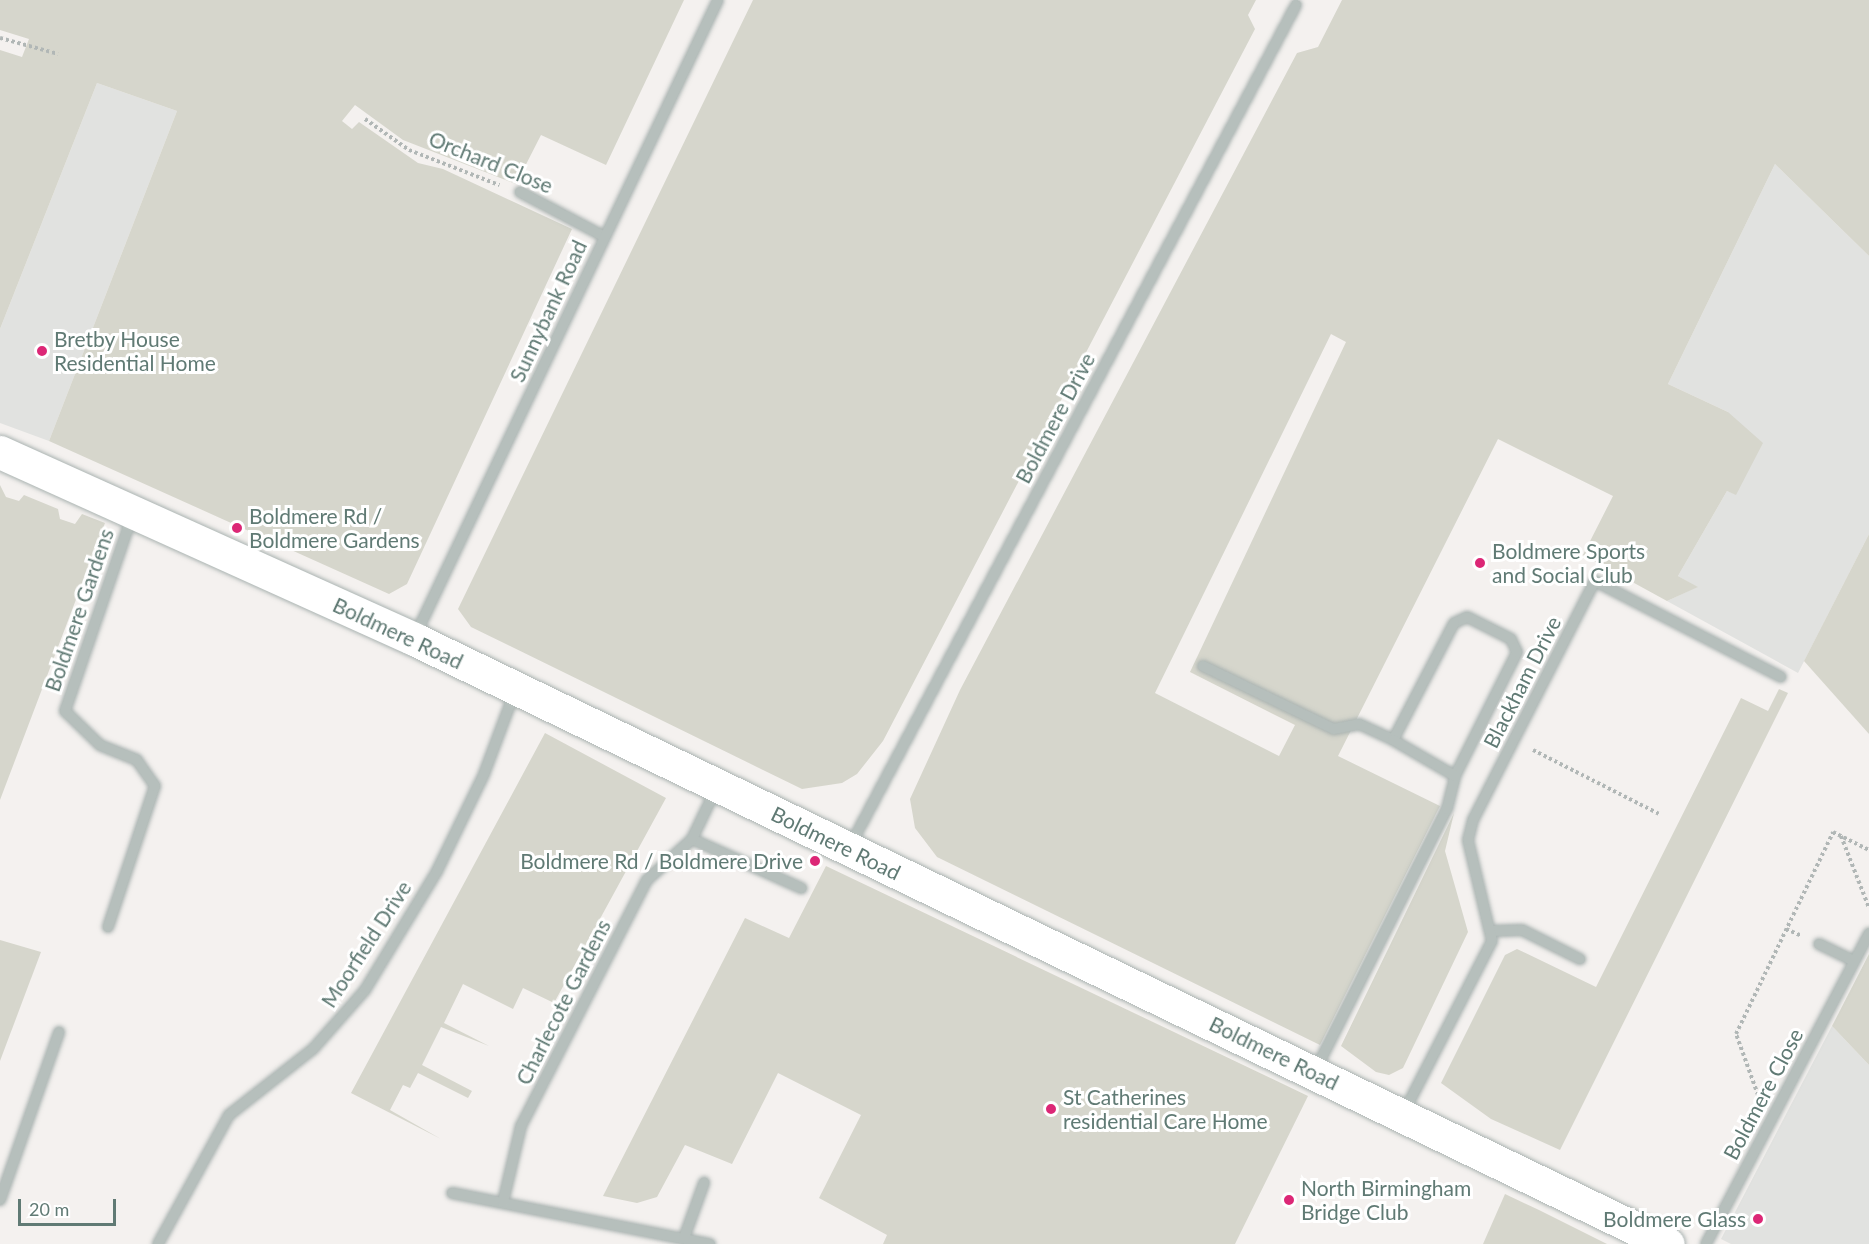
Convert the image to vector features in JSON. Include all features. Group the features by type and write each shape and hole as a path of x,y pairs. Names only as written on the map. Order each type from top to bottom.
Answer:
{"main road":[{"name":"Boldmere Road","path":"0,452 134,510 414,639 1668,1244"}],"street":[{"name":"Sunnybank Road","path":"414,639 718,0"},
{"name":"Boldmere Drive","path":"849,849 1296,5"},
{"name":"Orchard Close","path":"520,192 605,237"},
{"name":"Boldmere Gardens","path":"108,927 155,786 137,760 100,745 65,711 134,510"},
{"name":"Blackham Drive","path":"1493,931 1468,840 1514,740 1595,581 1781,677"},
{"path":"1314,1072 1447,809 1455,776 1517,652 1511,639 1461,617 1393,740"},
{"path":"1203,666 1334,729 1359,724 1393,740 1455,776"},
{"name":"Moorfield Drive","path":"158,1244 229,1115 313,1049 364,990 437,871 484,774 516,689"},
{"name":"Charlecote Gardens","path":"503,1202 521,1126 646,880 692,839 718,785"},
{"path":"692,839 801,888"},
{"path":"1402,1115 1492,941 1493,931 1521,930 1580,959"},
{"name":"Boldmere Close","path":"1706,1244 1869,933"},
{"path":"1819,944 1854,961"},
{"path":"0,1200 59,1032"},
{"path":"684,1238 704,1183"},
{"path":"452,1193 710,1244"}],"path":[{"path":"0,38 58,54"},
{"name":"Orchard Close","path":"365,119 409,150 520,192"},
{"path":"1514,740 1659,814"},
{"path":"1768,1124 1736,1034 1833,832 1869,850"},
{"path":"1841,836 1869,908"}],"shaded area":[{"path":"0,0 684,0 606,165 541,135 516,184 403,140 355,105 342,121 352,129 359,122 418,163 443,169 572,229 407,584 389,594 49,441 177,111 97,83 0,329 0,50 22,57 29,39 0,30"},
{"path":"753,0 1256,0 1248,15 1255,29 883,741 857,774 842,783 802,789 471,627 458,609"},
{"path":"1342,0 1869,0 1869,256 1775,164 1668,384 1728,412 1763,443 1736,495 1727,491 1678,576 1698,587 1667,601 1583,555 1613,496 1498,439 1338,756 1440,806 1320,1045 937,857 915,828 910,799 960,690 1297,53 1318,47","holes":["1331,334 1346,342 1190,672 1295,725 1279,756 1155,693"]},
{"path":"97,83 177,111 49,441 0,423 0,329"},
{"path":"1775,164 1869,256 1869,534 1798,673 1667,601 1697,587 1678,576 1727,491 1736,494 1728,412 1668,384"},
{"path":"0,485 6,497 19,501 24,495 58,509 60,519 75,524 82,514 105,523 0,800"},
{"path":"1869,534 1869,734 1804,661"},
{"path":"1779,689 1788,693 1560,1150 1491,1119 1441,1083 1505,955 1517,949 1596,987 1741,698 1768,711"},
{"path":"545,733 666,798 554,1003 523,988 513,1009 463,984 444,1023 489,1046 441,1027 422,1065 472,1091 468,1098 418,1073 410,1088 403,1085 390,1110 441,1139 351,1093"},
{"path":"1454,813 1445,851 1468,932 1403,1068 1389,1075 1376,1072 1341,1046"},
{"path":"826,866 1308,1096 1235,1244 883,1244 887,1235 819,1198 861,1115 778,1073 732,1164 685,1145 657,1197 637,1203 603,1196 745,918 789,938"},
{"path":"0,940 41,952 0,1061"},
{"path":"1869,954 1869,1065 1832,1026"},
{"path":"1832,1026 1869,1065 1869,1244 1731,1244 1721,1239"},
{"path":"1505,1194 1539,1210 1607,1244 1483,1244"}],"place":[{"name":"Bretby House Residential Home","path":"42,351"},
{"name":"Boldmere Rd / Boldmere Gardens","path":"237,528"},
{"name":"Boldmere Sports and Social Club","path":"1480,563"},
{"name":"Boldmere Rd / Boldmere Drive","path":"815,861"},
{"name":"St Catherines residential Care Home","path":"1051,1109"},
{"name":"North Birmingham Bridge Club","path":"1289,1200"},
{"name":"Boldmere Glass","path":"1758,1219"}]}
